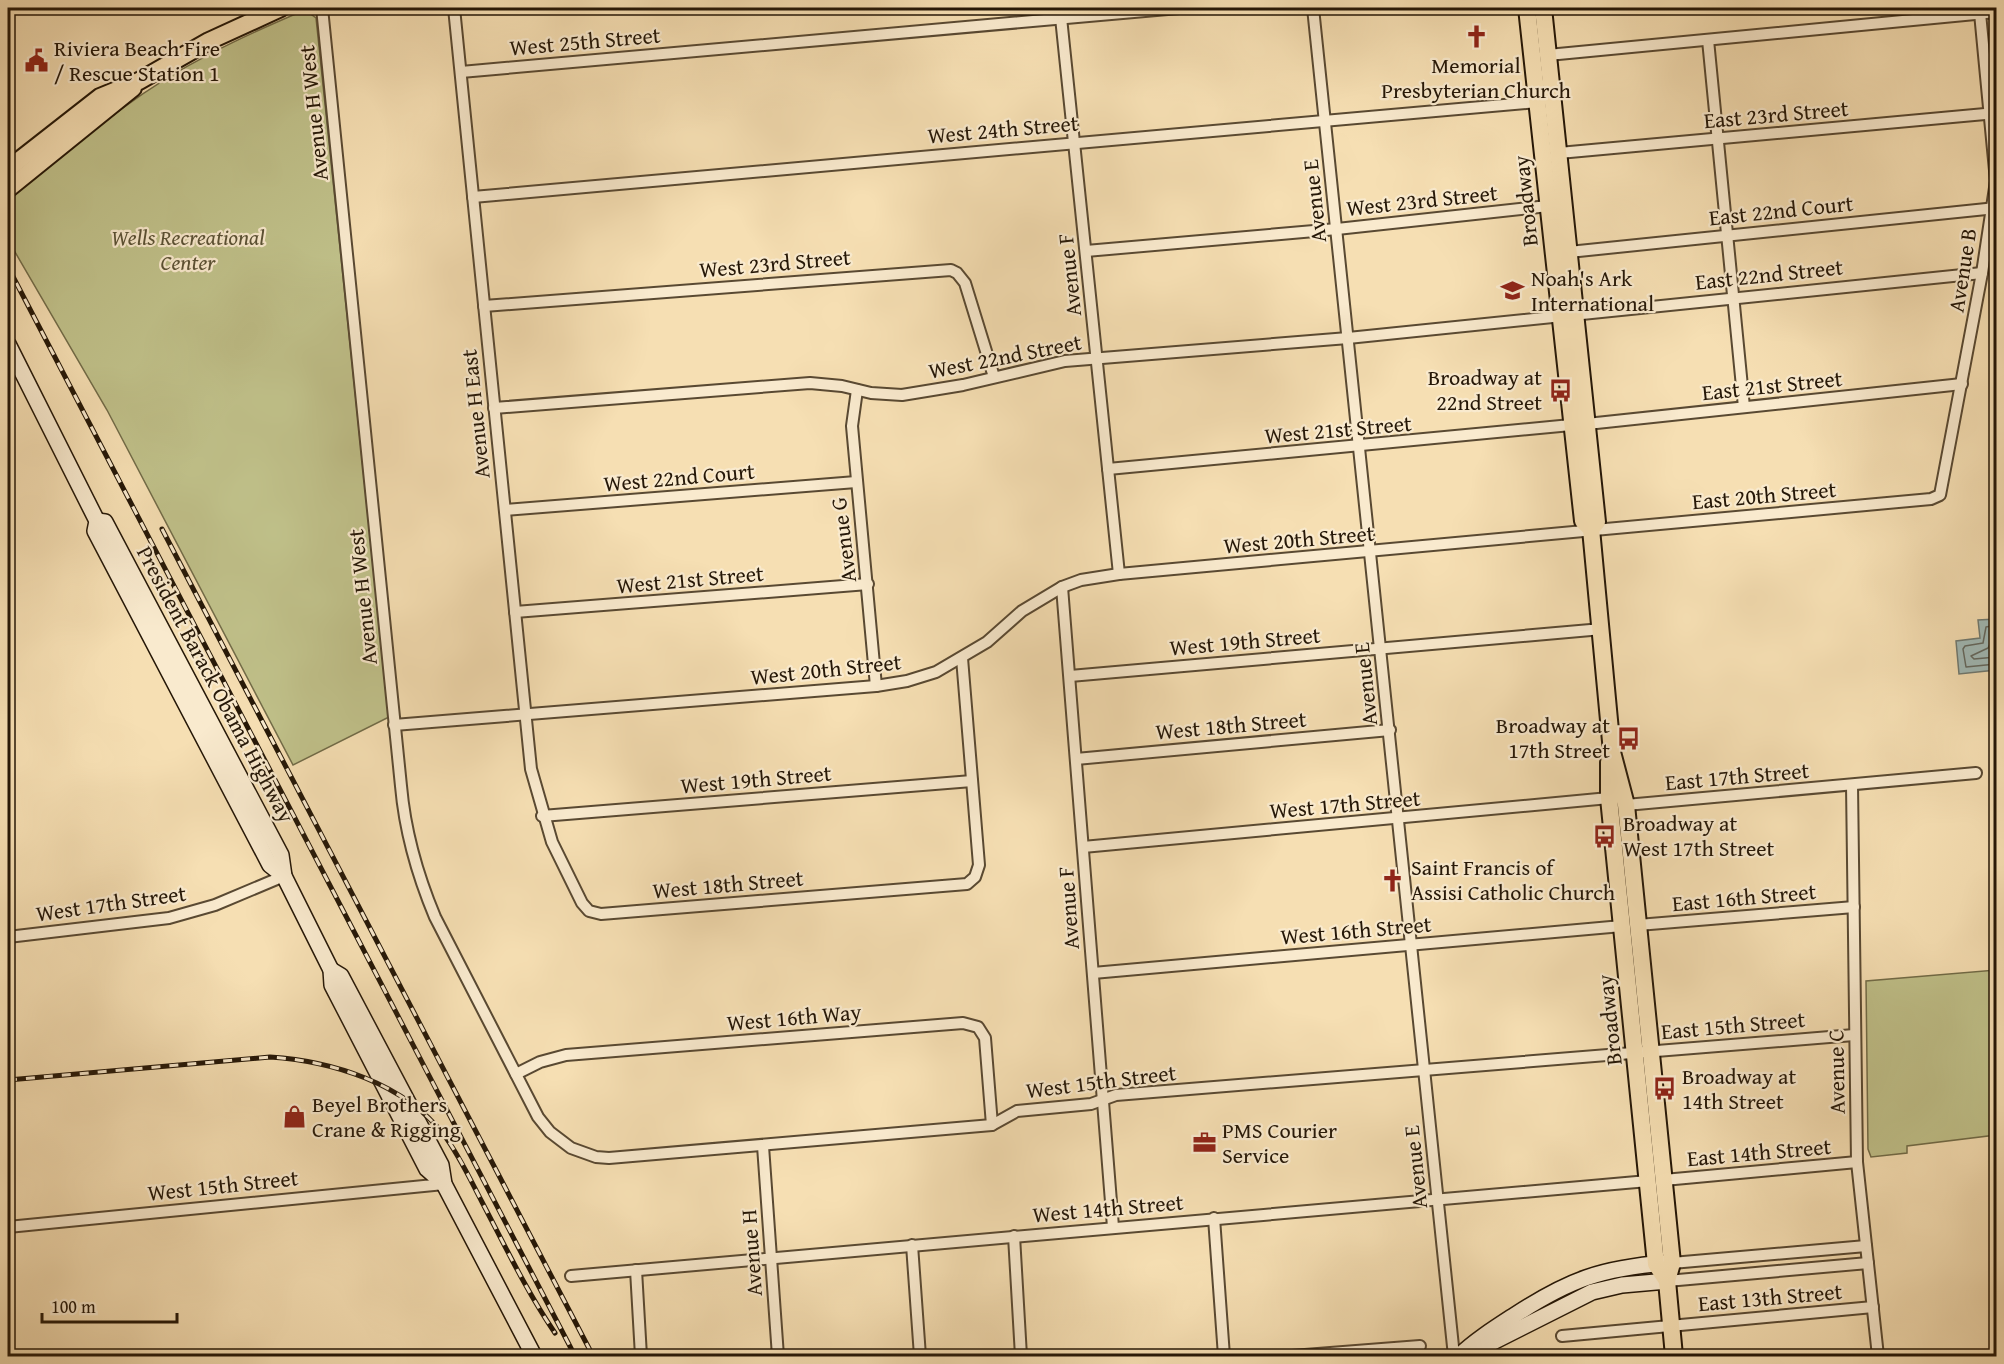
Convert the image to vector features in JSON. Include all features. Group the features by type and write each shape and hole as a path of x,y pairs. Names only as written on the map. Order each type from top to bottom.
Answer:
{"main road":[{"path":"8,169 100,97 139,81 209,41 281,8"},
{"name":"Broadway","path":"1527,8 1548,206 1567,314 1579,424 1583,521 1591,529 1612,752 1626,805 1630,926"},
{"name":"Broadway","path":"1543,8 1569,252 1567,314"},
{"path":"8,189 127,94 139,81"},
{"name":"President Barack Obama Highway","path":"8,344 97,521 105,522 281,855 284,876 331,970 332,985 427,1169 444,1184 534,1356"},
{"name":"Broadway","path":"1612,752 1608,765 1609,798 1630,926 1674,1356"},
{"path":"1459,1356 1476,1340 1559,1288 1604,1271 1664,1263"},
{"path":"1464,1356 1592,1292 1622,1285 1667,1281"}],"street":[{"name":"Avenue H West","path":"322,8 406,827 424,890 542,1122 564,1144"},
{"name":"Avenue H East","path":"454,8 531,770 542,816"},
{"name":"West 25th Street","path":"461,72 1060,13 1179,8"},
{"name":"Avenue E","path":"1313,8 1454,1356"},
{"path":"1548,55 1996,12"},
{"name":"Avenue F","path":"1060,13 1119,574"},
{"name":"Avenue B","path":"1940,495 1994,208 1996,163 1994,114 1980,13"},
{"path":"1708,40 1744,407"},
{"name":"West 24th Street","path":"473,197 1326,119 1537,102"},
{"name":"East 23rd Street","path":"1559,153 1994,114"},
{"name":"West 23rd Street","path":"1086,251 1337,229 1548,206"},
{"name":"East 22nd Court","path":"1569,252 1994,208"},
{"name":"West 23rd Street","path":"484,306 951,270 957,273 965,283 994,377"},
{"name":"East 22nd Street","path":"1567,314 1982,273"},
{"name":"West 22nd Street","path":"494,408 810,383 902,395 963,385 1036,366 1097,358 1348,338 1567,314"},
{"name":"East 21st Street","path":"1579,424 1962,384"},
{"name":"Avenue G","path":"857,390 852,426 876,686"},
{"name":"West 21st Street","path":"1108,469 1360,447 1579,424"},
{"name":"West 22nd Court","path":"505,510 856,482"},
{"name":"East 20th Street","path":"1591,529 1931,499 1940,495"},
{"name":"West 20th Street","path":"394,725 876,686 922,677 962,658 987,642 1038,599 1081,580 1119,574 1371,552 1591,529"},
{"name":"West 21st Street","path":"515,612 868,584"},
{"name":"Avenue F","path":"1062,587 1113,1227"},
{"name":"West 19th Street","path":"1070,676 1602,629"},
{"path":"962,658 972,782"},
{"name":"West 18th Street","path":"1076,759 1390,730"},
{"name":"East 17th Street","path":"1626,805 1976,773"},
{"name":"West 19th Street","path":"542,816 972,782"},
{"name":"West 18th Street","path":"542,816 560,860 582,903 594,913 960,885 975,877 979,865 972,782"},
{"name":"Avenue C","path":"1852,785 1857,1162 1878,1356"},
{"name":"West 17th Street","path":"1083,847 1609,798"},
{"name":"West 17th Street","path":"8,937 169,918 215,905 284,876"},
{"name":"East 16th Street","path":"1630,926 1854,907"},
{"name":"West 16th Street","path":"1093,973 1630,926"},
{"name":"West 16th Way","path":"516,1074 540,1062 566,1055 963,1023 978,1027 985,1038 992,1125"},
{"name":"East 15th Street","path":"1643,1052 1854,1035"},
{"name":"West 15th Street","path":"564,1144 583,1154 609,1158 763,1146 992,1125 1017,1111 1091,1104 1116,1095 1643,1052"},
{"name":"Avenue H","path":"763,1146 778,1356"},
{"name":"East 14th Street","path":"1655,1180 1857,1162"},
{"name":"West 14th Street","path":"571,1276 1655,1180"},
{"name":"West 15th Street","path":"8,1227 444,1184"},
{"path":"1214,1218 1224,1356"},
{"path":"1014,1236 1021,1356"},
{"path":"912,1245 920,1356"},
{"name":"East 13th Street","path":"1664,1263 1866,1246"},
{"name":"East 13th Street","path":"1667,1281 1868,1263"},
{"path":"636,1270 641,1356"},
{"name":"East 13th Street","path":"1562,1336 1873,1307"},
{"path":"1293,1356 1420,1346"}],"green space":[{"name":"Wells Recreational Center","path":"305,10 316,18 389,717 293,765 107,410 8,240 8,199 108,119 166,79 234,42"},
{"path":"1996,970 1996,1135 1907,1146 1907,1153 1871,1157 1868,1149 1866,981"}],"water":[{"path":"1996,619 1996,670 1959,674 1956,641 1980,638 1978,620"}],"railway":[{"path":"8,267 575,1356"},
{"path":"162,529 593,1356"},
{"path":"8,1080 270,1057 318,1064 365,1078 409,1101 444,1135 464,1167 526,1285 555,1333"}],"place":[{"name":"Memorial Presbyterian Church","path":"1476,36"},
{"name":"Riviera Beach Fire / Rescue Station 1","path":"36,61"},
{"name":"Noah's Ark International","path":"1513,291"},
{"name":"Broadway at 22nd Street","path":"1560,390"},
{"name":"Broadway at 17th Street","path":"1628,738"},
{"name":"Broadway at West 17th Street","path":"1605,836"},
{"name":"Saint Francis of Assisi Catholic Church","path":"1393,880"},
{"name":"Broadway at 14th Street","path":"1664,1089"},
{"name":"Beyel Brothers Crane & Rigging","path":"294,1117"},
{"name":"PMS Courier Service","path":"1204,1143"}]}
